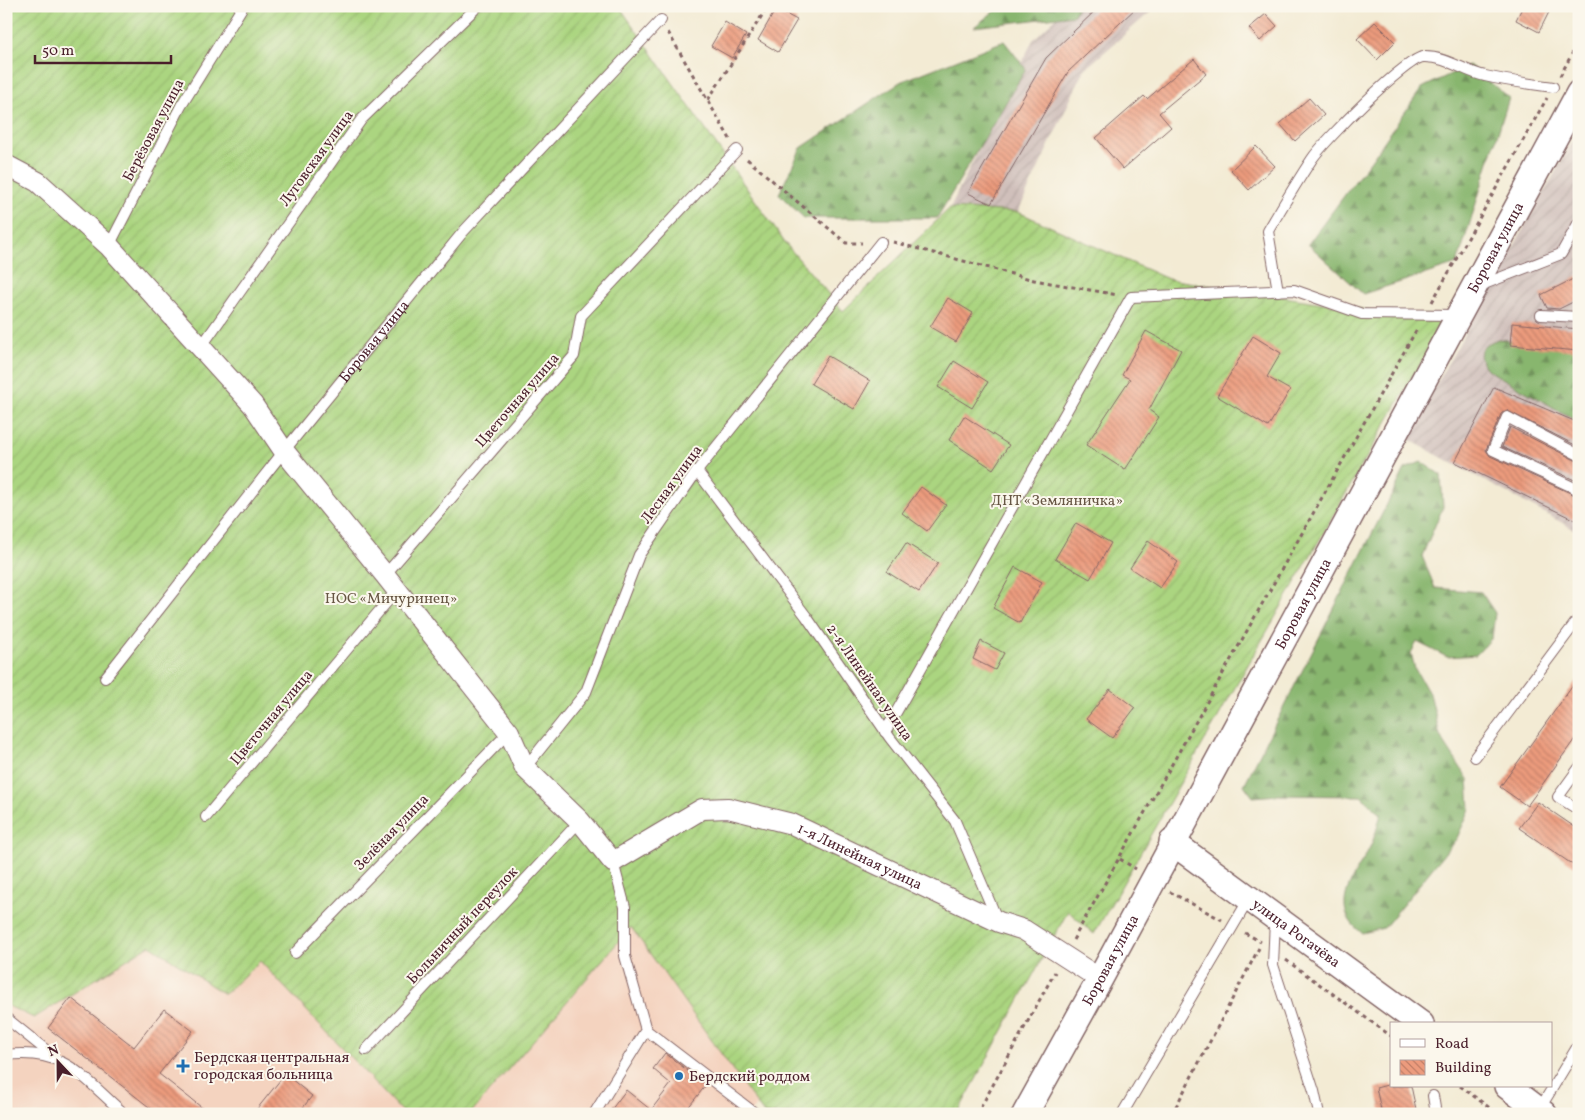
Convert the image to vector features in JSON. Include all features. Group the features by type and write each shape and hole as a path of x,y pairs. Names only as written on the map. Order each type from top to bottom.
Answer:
{"street":[{"name":"Боровая улица","path":"1025,1114 1100,979 1172,842 1579,93"},
{"path":"6,165 38,182 109,246 253,405 284,451 391,582 509,732 526,768 580,821 613,862"},
{"name":"1-я Линейная улица","path":"613,862 702,809 728,808 792,824 999,922 1024,930 1100,979"},
{"name":"улица Рогачёва","path":"1172,842 1418,1022"},
{"path":"1509,1088 1542,1112"}],"lane":[{"name":"Берёзовая улица","path":"109,246 181,106 242,6"},
{"name":"Луговская улица","path":"201,347 361,120 478,6"},
{"name":"Боровая улица","path":"105,678 284,451 463,232 661,20"},
{"path":"1278,291 1268,231 1313,158 1391,76 1407,64 1420,58 1429,57 1461,66 1483,76 1553,87"},
{"name":"Цветочная улица","path":"206,817 391,582 574,356 581,316 737,150"},
{"path":"1473,288 1561,254 1579,222"},
{"name":"Лесная улица","path":"526,768 586,692 639,555 697,471 881,242"},
{"path":"886,732 1131,297 1294,290 1362,314 1458,315"},
{"path":"1541,315 1579,317"},
{"path":"1579,455 1507,417 1493,450 1579,490"},
{"name":"2-я Линейная улица","path":"697,471 806,616 886,732 956,821 999,922"},
{"path":"1475,757 1579,618"},
{"name":"Зелёная улица","path":"295,953 509,732"},
{"path":"1579,768 1558,797 1579,810"},
{"name":"Больничный переулок","path":"366,1050 580,821"},
{"path":"613,862 626,907 625,956 646,1030 756,1114"},
{"path":"1122,1113 1249,898"},
{"path":"1275,917 1273,965 1314,1091 1319,1114"},
{"path":"6,1018 55,1058 73,1068 120,1113"},
{"path":"594,1114 646,1030"},
{"path":"1542,1112 1579,1044"},
{"path":"6,1055 27,1052 55,1058"},
{"path":"1433,1096 1436,1114"}],"path":[{"path":"6,20 12,6"},
{"path":"708,100 768,6"},
{"path":"661,20 737,150 846,243 900,242 1034,280 1131,297"},
{"path":"977,1114 1579,41"},
{"path":"1120,859 1153,879 1175,896 1233,926 1273,950 1390,1035"},
{"path":"1172,1114 1262,943"},
{"path":"1463,1088 1498,1114"}],"shaded area":[{"path":"1068,6 1157,6 1084,70 1018,212 950,208 1033,40"},
{"path":"1579,130 1579,532 1406,438"},
{"path":"631,927 757,1104 749,1114 470,1114"},
{"name":"Бердская центральная городская больница","path":"150,945 224,994 260,960 404,1114 6,1114 6,1005 34,1018"}],"green space":[{"name":"НОС «Мичуринец»","path":"6,6 619,6 785,243 843,311 950,208 1018,212 1168,279 1394,314 1447,317 1094,934 1068,911 957,1114 764,1114 631,927 470,1114 404,1114 260,961 224,994 150,945 34,1018 6,1005"},
{"path":"1001,6 1078,6 1074,15 974,27"},
{"path":"1004,41 1026,69 937,218 804,218 779,194 801,148 900,82"},
{"path":"1469,65 1509,98 1457,264 1363,294 1308,244 1422,88"},
{"path":"1498,339 1579,350 1579,422 1488,370 1481,359 1481,351"},
{"path":"1421,462 1441,475 1443,507 1422,556 1435,588 1481,592 1495,613 1492,638 1476,655 1447,657 1417,642 1411,653 1415,669 1431,697 1440,736 1468,779 1470,809 1457,838 1384,928 1362,933 1351,923 1346,912 1345,902 1352,880 1372,843 1381,814 1361,796 1278,795 1253,797 1244,785 1405,469"}],"building":[{"path":"1100,6 1138,6 1068,72 991,204 968,193 1046,58"},
{"path":"1523,6 1552,6 1539,32 1516,20"},
{"path":"776,9 797,20 778,52 758,40"},
{"path":"1266,14 1277,26 1260,41 1249,28"},
{"path":"725,22 746,35 732,58 711,46"},
{"path":"1375,22 1395,42 1377,60 1357,39"},
{"path":"1194,59 1206,74 1159,113 1171,127 1123,169 1096,138 1144,96 1147,99"},
{"path":"1309,98 1324,115 1295,141 1280,124"},
{"path":"1256,146 1275,166 1249,190 1231,170"},
{"path":"1579,276 1579,299 1559,309 1547,308 1541,295"},
{"path":"948,298 973,313 956,342 930,327"},
{"path":"1512,323 1579,329 1579,351 1510,345"},
{"path":"1146,331 1181,350 1149,410 1159,417 1125,470 1086,445 1130,379 1122,375"},
{"path":"1253,336 1281,353 1267,377 1290,390 1268,427 1217,396"},
{"path":"828,356 870,381 854,409 811,384"},
{"path":"954,361 988,382 972,408 938,387"},
{"path":"1494,387 1579,423 1579,447 1506,410 1501,414 1486,450 1490,456 1579,497 1579,522 1455,462"},
{"path":"964,416 1009,445 993,469 949,440"},
{"path":"1510,427 1579,462 1579,482 1502,447"},
{"path":"921,487 946,505 927,531 902,513"},
{"path":"1076,523 1111,543 1090,579 1055,559"},
{"path":"1148,541 1178,562 1160,588 1130,568"},
{"path":"906,543 938,563 919,592 887,572"},
{"path":"1015,567 1042,582 1020,623 993,608"},
{"path":"981,641 1004,653 995,670 973,659"},
{"path":"1579,677 1579,733 1527,806 1500,787"},
{"path":"1110,689 1135,708 1112,738 1086,719"},
{"path":"1538,802 1579,830 1579,869 1519,828"},
{"path":"71,998 134,1047 164,1009 193,1031 159,1074 210,1114 158,1114 48,1028"},
{"name":"Бердский роддом","path":"665,1053 706,1085 683,1114 608,1114 626,1090 651,1110 671,1084 653,1069"},
{"path":"285,1074 312,1096 298,1114 253,1114"},
{"path":"1390,1084 1390,1088 1411,1088 1417,1114 1382,1114 1376,1088"}],"place":[{"name":"Бердская центральная городская больница","path":"183,1066"},
{"name":"Бердский роддом","path":"679,1076"}],"park label":[{"name":"ДНТ «Земляничка»","path":"1057,500"}]}
